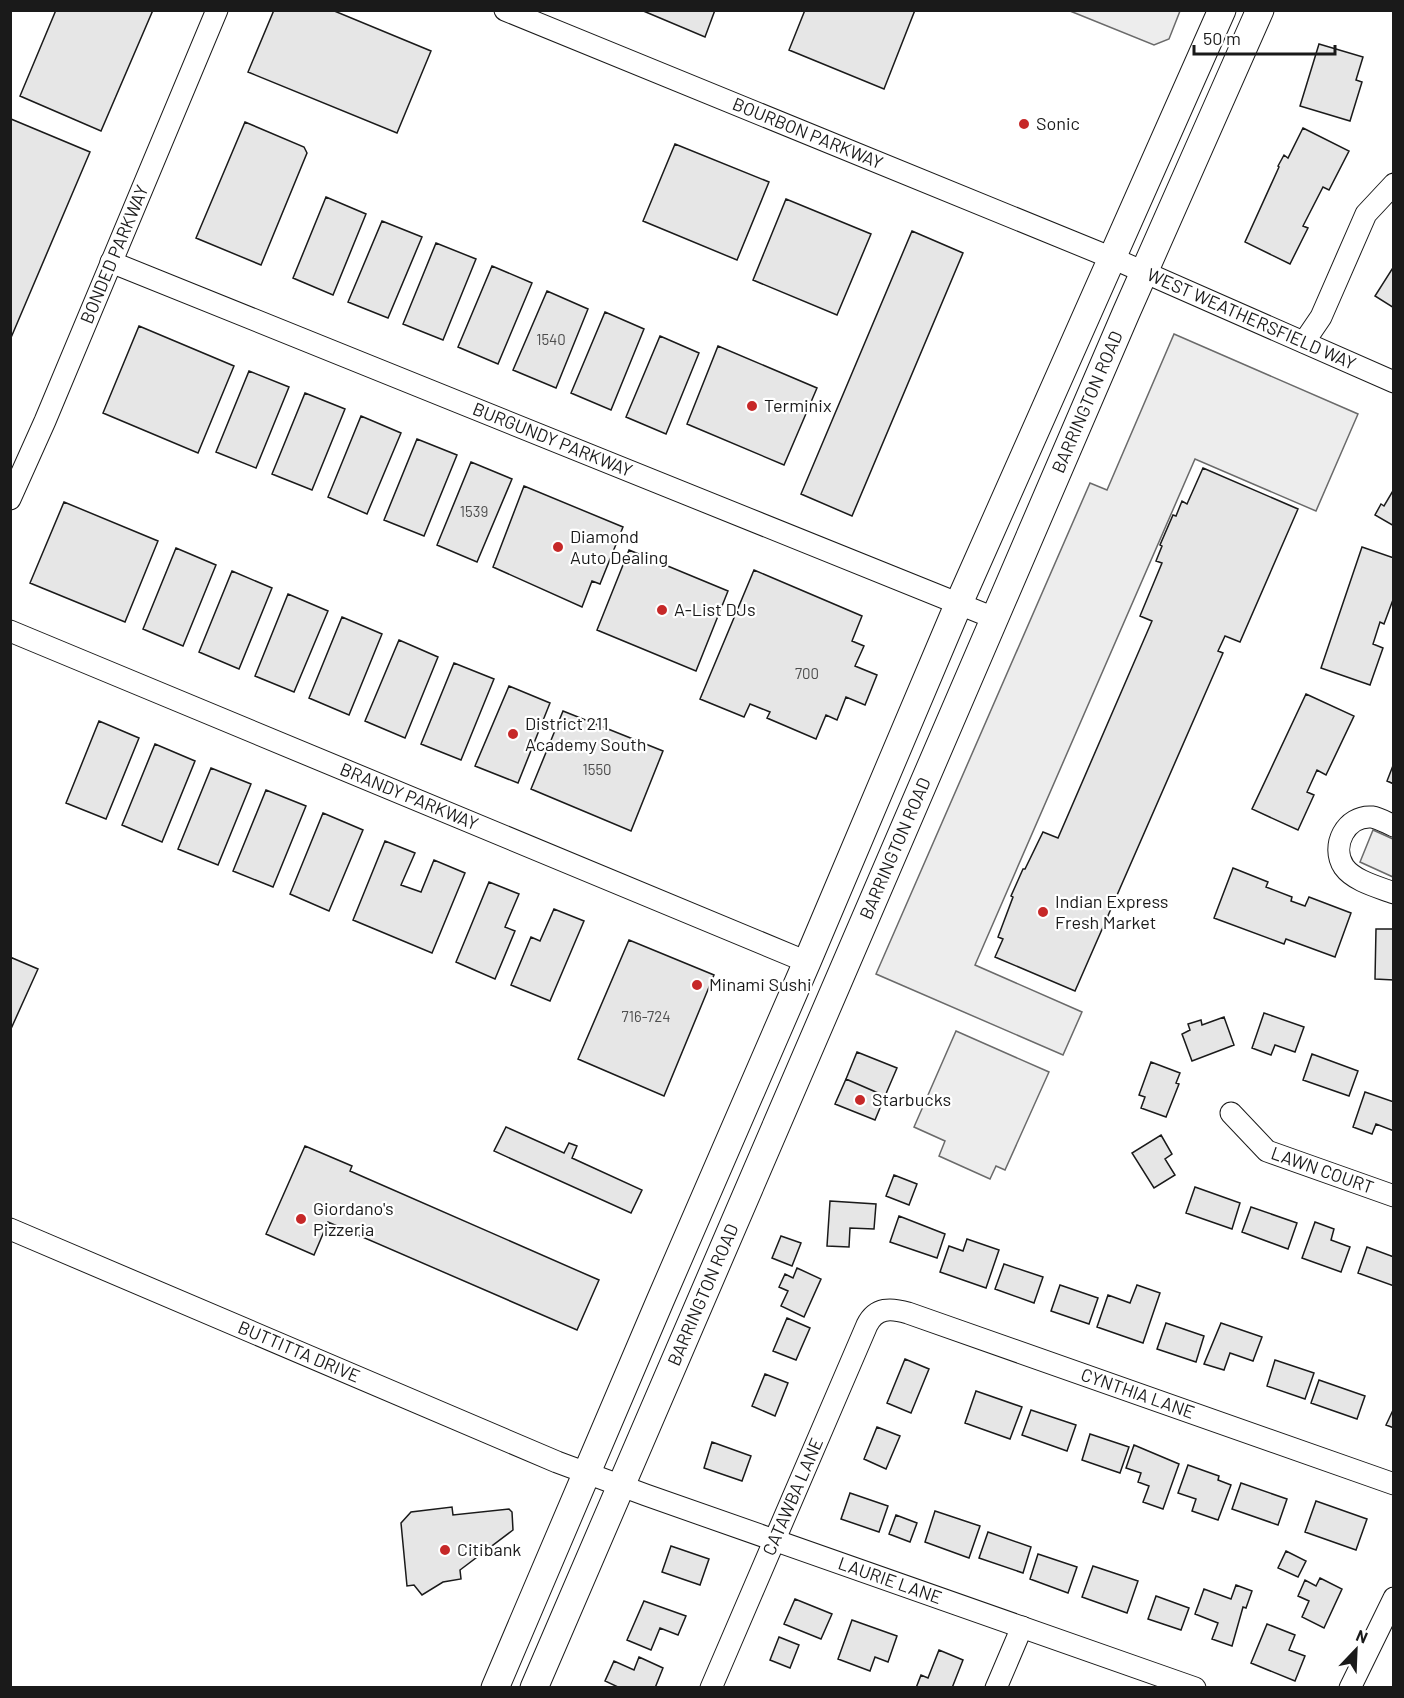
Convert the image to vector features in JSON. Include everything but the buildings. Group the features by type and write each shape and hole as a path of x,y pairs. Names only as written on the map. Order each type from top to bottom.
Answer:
{"main road":[{"name":"BARRINGTON ROAD","path":"495,1688 959,603 1222,10"},
{"name":"BARRINGTON ROAD","path":"534,1688 994,618 1260,10"}],"street":[{"name":"BONDED PARKWAY","path":"10,499 217,10"},
{"name":"BOURBON PARKWAY","path":"505,10 1112,258"},
{"path":"1304,342 1321,317 1366,214 1394,184"},
{"name":"WEST WEATHERSFIELD WAY","path":"1112,258 1394,382"},
{"name":"BURGUNDY PARKWAY","path":"111,262 994,618"},
{"name":"BRANDY PARKWAY","path":"10,631 807,962"},
{"path":"1394,826 1374,817 1361,818 1350,824 1342,833 1338,845 1339,857 1345,868 1354,876 1394,893"},
{"name":"LAWN COURT","path":"1231,1113 1267,1151 1394,1196"},
{"name":"BUTTITTA DRIVE","path":"10,1229 586,1473"},
{"name":"CYNTHIA LANE","path":"880,1310 889,1309 908,1313 1394,1484"},
{"name":"CATAWBA LANE","path":"711,1688 867,1325 880,1310"},
{"name":"LAURIE LANE","path":"586,1473 1196,1688"},
{"path":"1350,1688 1394,1598"},
{"path":"996,1688 1022,1627"}],"shaded area":[{"path":"1070,11 1180,11 1169,39 1154,45"},
{"path":"1174,334 1358,414 1316,511 1195,459 975,965 1082,1012 1063,1055 876,974 1090,483 1107,490"},
{"path":"1373,830 1393,839 1393,877 1360,862"},
{"path":"956,1031 1049,1072 1005,1170 996,1166 990,1179 939,1156 945,1141 914,1127"}],"place":[{"name":"Sonic","path":"1024,124"},
{"name":"Terminix","path":"752,406"},
{"name":"Diamond Auto Dealing","path":"558,547"},
{"name":"A-List DJs","path":"662,610"},
{"name":"District 211 Academy South","path":"513,734"},
{"name":"Indian Express Fresh Market","path":"1043,912"},
{"name":"Minami Sushi","path":"697,985"},
{"name":"Starbucks","path":"860,1100"},
{"name":"Giordano's Pizzeria","path":"301,1219"},
{"name":"Citibank","path":"445,1550"}]}
